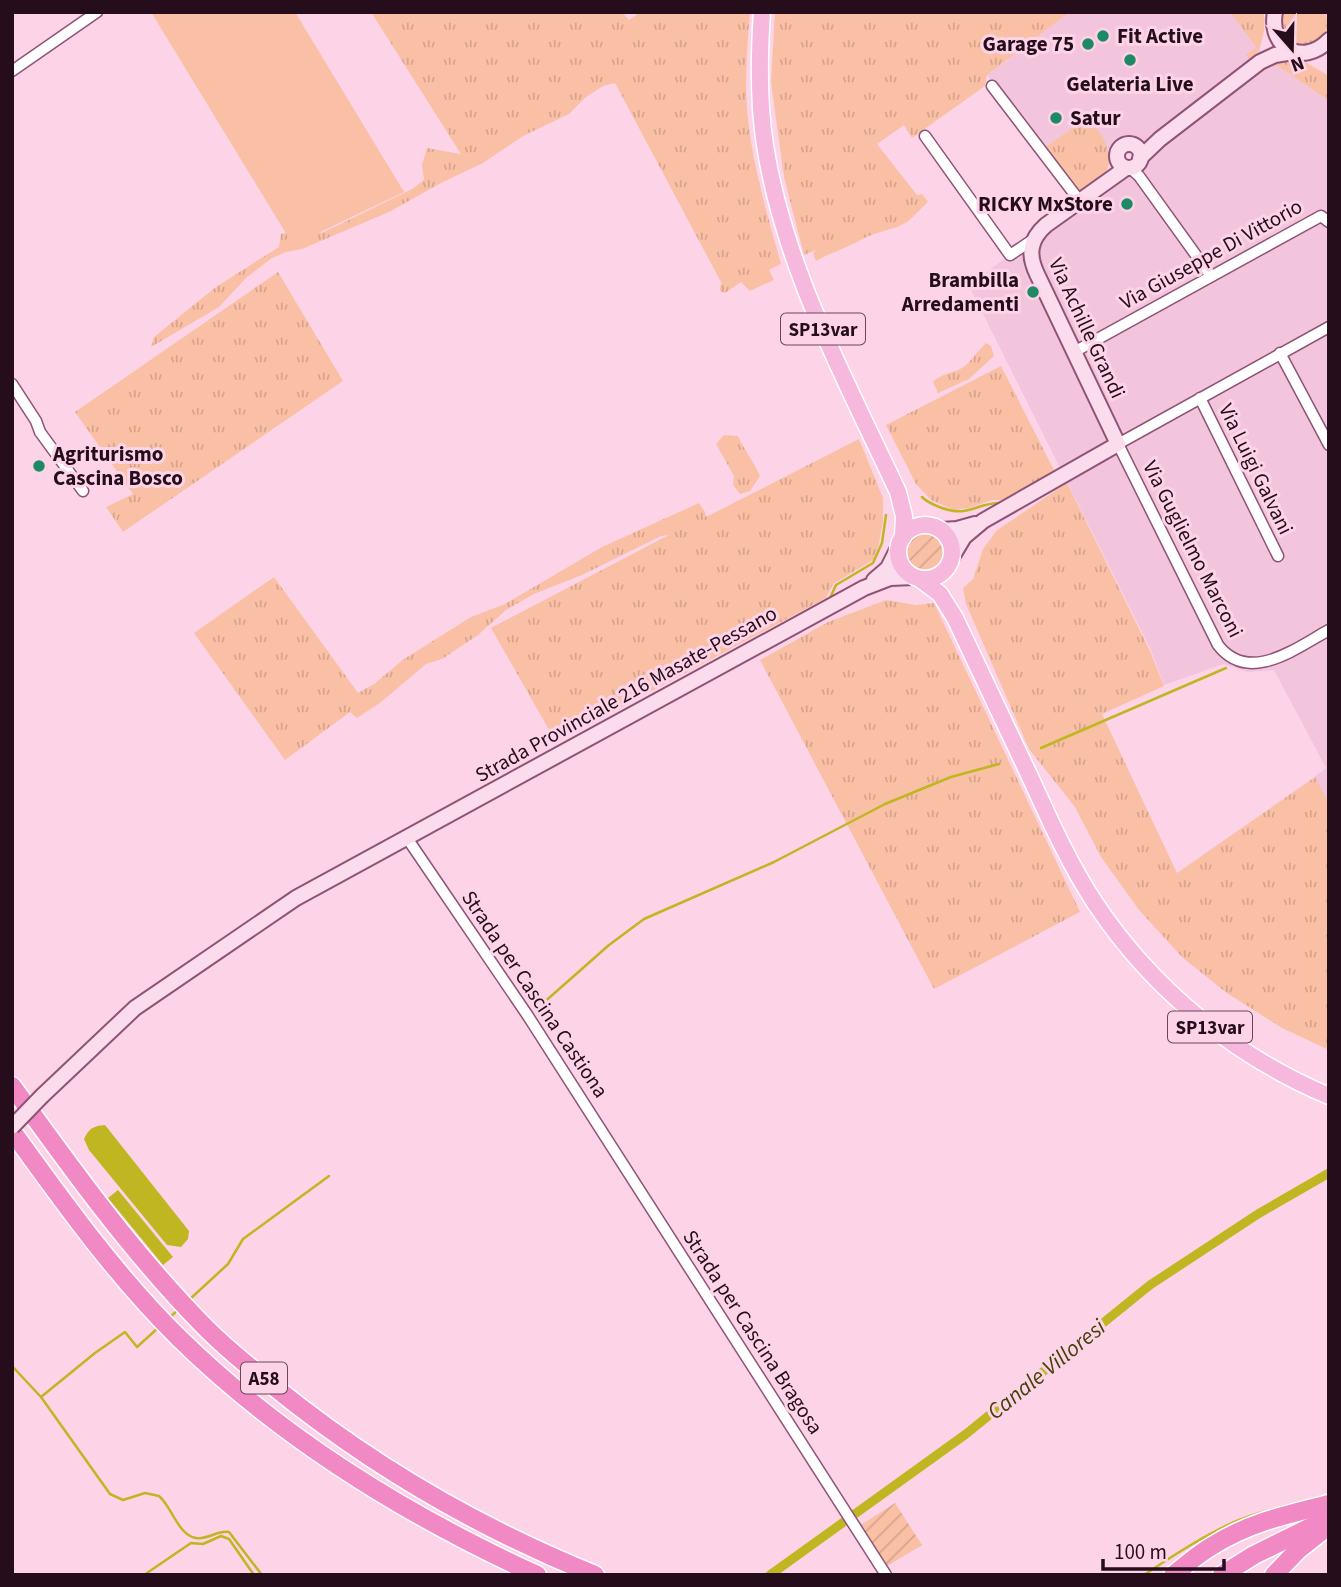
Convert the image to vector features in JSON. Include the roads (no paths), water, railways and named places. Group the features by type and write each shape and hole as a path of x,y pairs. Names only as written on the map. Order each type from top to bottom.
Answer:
{"highway":[{"name":"A58","path":"12,1086 79,1180 144,1260 201,1323 256,1372 323,1424 411,1483 495,1529 595,1575"},
{"name":"A58","path":"12,1129 54,1190 120,1272 178,1336 227,1380 303,1440 375,1488 459,1537 537,1575"},
{"path":"1173,1575 1211,1546 1258,1522 1328,1517"},
{"path":"1222,1575 1258,1552 1328,1517"},
{"path":"1274,1575 1328,1517"}],"main road":[{"name":"SP13var","path":"762,12 760,82 771,181 793,258 898,492 904,516 902,565 942,596 955,618 1070,861 1090,896 1119,937 1167,990 1213,1030 1272,1069 1329,1096"},
{"path":"1260,62 1274,32 1274,12"},
{"path":"1274,32 1279,41 1293,52"},
{"path":"1132,162 1152,143 1260,62 1275,55 1293,52 1322,53 1329,40"},
{"name":"Via Achille Grandi","path":"1118,444 1032,264 1031,253 1034,239 1046,225 1132,162"},
{"path":"864,587 893,578 939,576 964,537 983,521 1118,444"},
{"name":"SP13var","path":"898,492 914,514 937,528 951,542 948,591 955,618"},
{"path":"864,587 888,568 901,541 915,527 960,529 983,521"},
{"name":"Strada Provinciale 216 Masate-Pessano","path":"12,1129 42,1096 135,1008 278,910 864,587"}],"street":[{"path":"12,71 97,12"},
{"path":"992,86 1079,200"},
{"path":"925,136 1010,255 1034,239"},
{"path":"1132,162 1211,276"},
{"name":"Via Giuseppe Di Vittorio","path":"1074,352 1321,216 1329,222"},
{"path":"1118,444 1329,327"},
{"path":"1280,353 1329,445"},
{"path":"12,384 40,432 83,491"},
{"name":"Via Luigi Galvani","path":"1200,398 1278,556"},
{"name":"Via Guglielmo Marconi","path":"1118,444 1218,645 1229,656 1243,662 1269,662 1329,630"},
{"name":"Strada per Cascina Castiona","path":"407,838 528,1016 629,1172"},
{"name":"Strada per Cascina Bragosa","path":"629,1172 886,1575"}],"waterway":[{"path":"922,497 952,511 966,511 1002,503"},
{"path":"768,632 830,598 836,585 873,563 882,543 886,515"},
{"path":"1041,748 1226,668"},
{"path":"541,1005 609,945 644,919 774,862 885,804 951,777 999,764"},
{"name":"Canale Villoresi","path":"770,1575 966,1434 1150,1285 1258,1214 1329,1173"},
{"path":"189,1300 228,1264 243,1239 329,1176"},
{"path":"168,1319 179,1309"},
{"path":"41,1397 125,1332 137,1347 158,1328"},
{"path":"12,1366 41,1397 110,1494 123,1500 145,1493 159,1496 184,1532 196,1538 229,1532 262,1575"},
{"path":"1144,1575 1202,1538 1239,1520 1329,1495"},
{"path":"144,1575 191,1543 203,1544 221,1536 229,1539 254,1575"}],"place":[{"name":"Fit Active","path":"1103,36"},
{"name":"Garage 75","path":"1088,44"},
{"name":"Gelateria Live","path":"1130,60"},
{"name":"Satur","path":"1056,118"},
{"name":"RICKY MxStore","path":"1127,204"},
{"name":"Brambilla Arredamenti","path":"1033,292"},
{"name":"Agriturismo Cascina Bosco","path":"39,466"}]}
